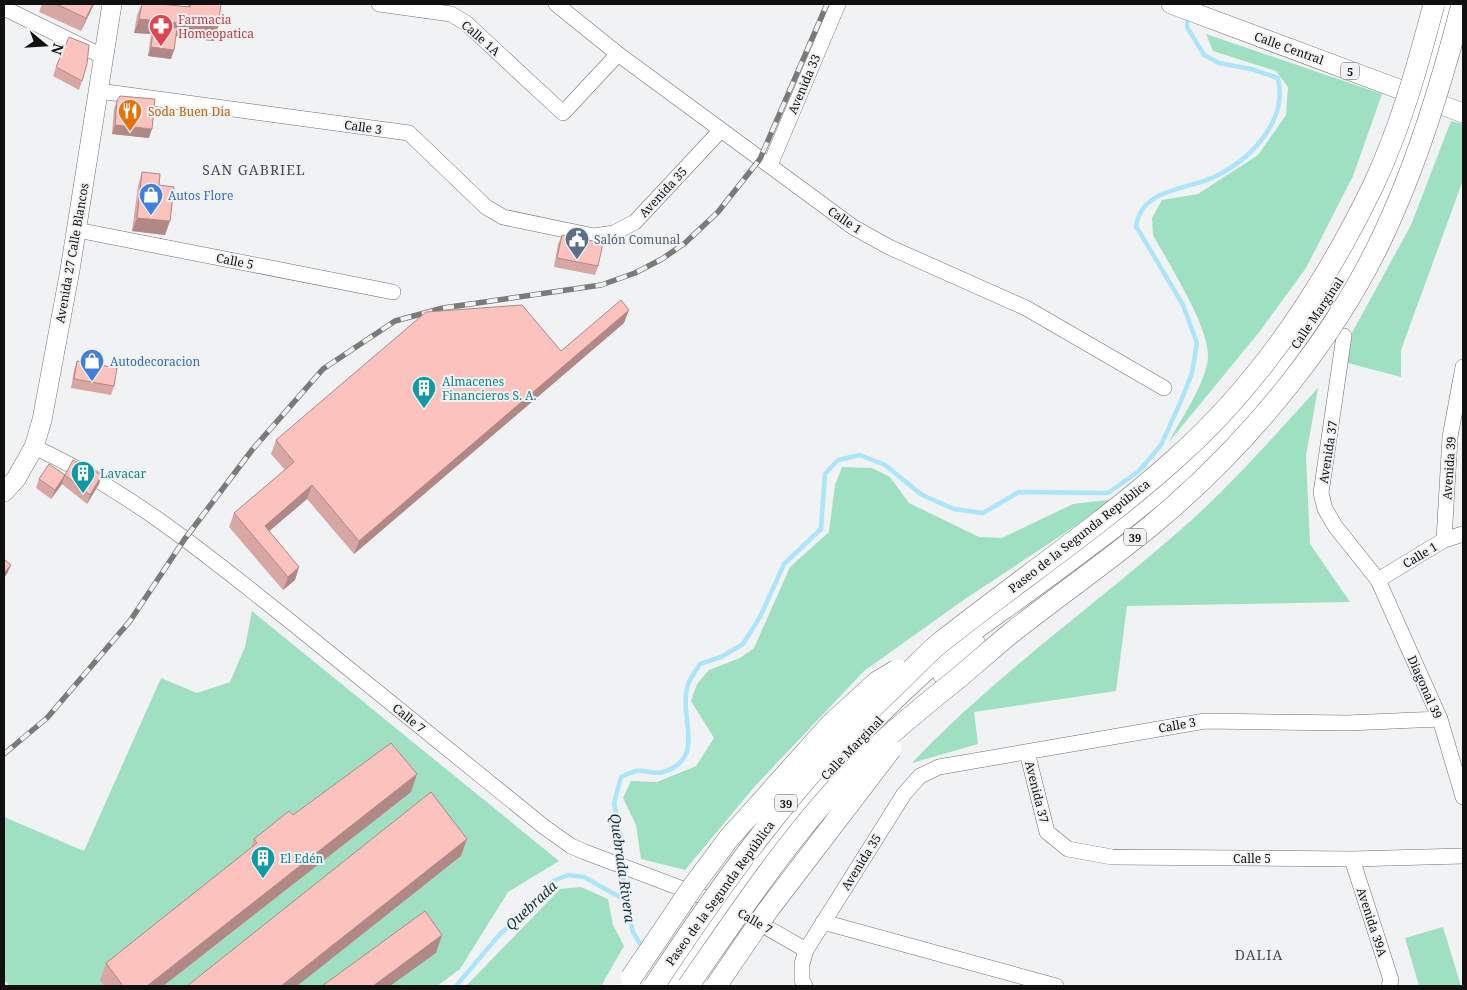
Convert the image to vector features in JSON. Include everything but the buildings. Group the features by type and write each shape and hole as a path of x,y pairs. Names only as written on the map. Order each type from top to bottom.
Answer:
{"highway":[{"name":"Paseo de la Segunda República","path":"654,986 722,886 807,777 858,721 943,640 1118,508 1177,458 1228,407 1273,352 1341,247 1374,184 1398,125 1434,4"},
{"name":"39","path":"688,986 816,811 868,755 907,718 959,678 1010,634 1154,523 1217,464 1260,419 1303,367 1335,320 1394,213 1417,154 1451,48 1462,4"},
{"path":"631,978 713,858 831,724 877,682 943,640"},
{"path":"716,986 773,902 887,753 959,678"}],"main road":[{"name":"Avenida 27 Calle Blancos","path":"4,492 16,479 34,448 42,420 77,230 112,4"},
{"name":"Calle Central","path":"1171,4 1463,113"}],"street":[{"name":"Calle 1A","path":"380,4 451,14 466,23 563,113 618,54"},
{"name":"Calle 1","path":"556,4 618,54 852,227 874,239 1026,308 1164,388"},
{"name":"Avenida 33","path":"770,165 838,4"},
{"name":"Calle Marginal","path":"669,986 729,907 764,849 810,792 896,702 956,648 1082,555 1171,485 1242,416 1278,370 1336,286 1366,238 1402,156 1423,98 1450,4"},
{"path":"4,8 104,57"},
{"name":"Calle 3","path":"98,91 409,133 486,207 502,217 594,236"},
{"name":"Avenida 35","path":"594,236 614,233 635,222 720,130"},
{"name":"Calle 5","path":"77,230 393,292"},
{"name":"Avenida 37","path":"1344,336 1321,493 1325,509 1335,526 1378,580"},
{"name":"Avenida 39","path":"1444,540 1450,437 1463,368"},
{"name":"Calle 7","path":"34,448 76,466 129,498 229,572 543,826 572,846 729,907 806,950"},
{"name":"Calle 1","path":"1378,580 1444,540 1463,534"},
{"name":"Diagonal 39","path":"1378,580 1440,719 1463,797"},
{"name":"Calle 3","path":"920,776 939,767 1205,720 1347,723 1440,719"},
{"name":"Avenida 37","path":"1027,752 1047,832"},
{"name":"Avenida 35","path":"806,950 904,794 920,776"},
{"name":"Calle 5","path":"1047,832 1068,849 1112,857 1352,859 1463,856"},
{"name":"Avenida 39A","path":"1352,859 1391,980 1389,986"},
{"path":"823,922 1056,986"},
{"name":"Calle Marginal","path":"680,986 708,936"},
{"path":"805,986 802,980 802,964 806,950"}],"green space":[{"path":"1206,34 1382,94 1353,176 1306,268 1260,331 1169,442 1199,387 1207,364 1208,354 1206,341 1194,311 1153,235 1152,218 1162,200 1198,194 1258,155 1286,115 1288,87 1276,71 1213,51"},
{"path":"1451,121 1463,124 1463,180 1401,350 1401,377 1344,362 1348,340 1411,225"},
{"path":"1318,388 1306,456 1310,544 1350,602 1127,606 1116,691 974,712 978,744 912,763 1008,673 1145,561 1197,515 1250,462"},
{"path":"842,467 872,468 890,477 909,503 979,537 1002,538 1073,504 1116,499 965,599 864,671 756,785 685,870 641,859 636,825 623,798 631,781 657,782 696,766 714,738 691,701 697,684 709,670 740,658 754,648 790,567 829,532 835,485"},
{"path":"252,611 559,861 508,892 460,969 437,986 10,986 4,980 4,817 84,851 161,678 197,693 230,682 245,647"},
{"path":"581,887 608,899 613,925 624,946 601,986 466,986 560,889"},
{"path":"1443,927 1461,986 1419,986 1405,938"}],"waterway":[{"name":"Quebrada Rivera","path":"644,950 633,932 625,900 620,832 614,803 621,777 639,771 663,772 676,766 684,758 688,748 689,736 685,700 690,679 700,664 721,657 743,644 760,617 784,564 821,529 825,474 838,460 860,455 885,465 922,495 954,509 983,513 1019,492 1108,493 1139,471 1161,445 1192,373 1197,343 1183,305 1136,226 1140,214 1146,205 1155,198 1212,178 1244,158 1258,145 1269,129 1280,98 1278,78 1251,69 1219,63 1204,55 1187,27 1188,15"},
{"name":"Quebrada","path":"456,986 500,934 520,917 553,881 568,875 584,877 625,900"}],"railway":[{"path":"4,754 47,718 130,621 184,540 252,450 323,369 395,321 443,308 601,285 635,273 662,259 685,243 718,212 760,159 827,4"}],"place":[{"name":"Farmacia Homeopatica","path":"161,47"},
{"name":"Soda Buen Dia","path":"130,132"},
{"name":"Autos Flore","path":"151,216"},
{"name":"Salón Comunal","path":"577,260"},
{"name":"Autodecoracion","path":"92,382"},
{"name":"Almacenes Financieros S. A.","path":"424,409"},
{"name":"Lavacar","path":"83,494"},
{"name":"El Edén","path":"263,879"}],"district":[{"name":"SAN GABRIEL","path":"254,169"},
{"name":"DALIA","path":"1259,954"}]}
